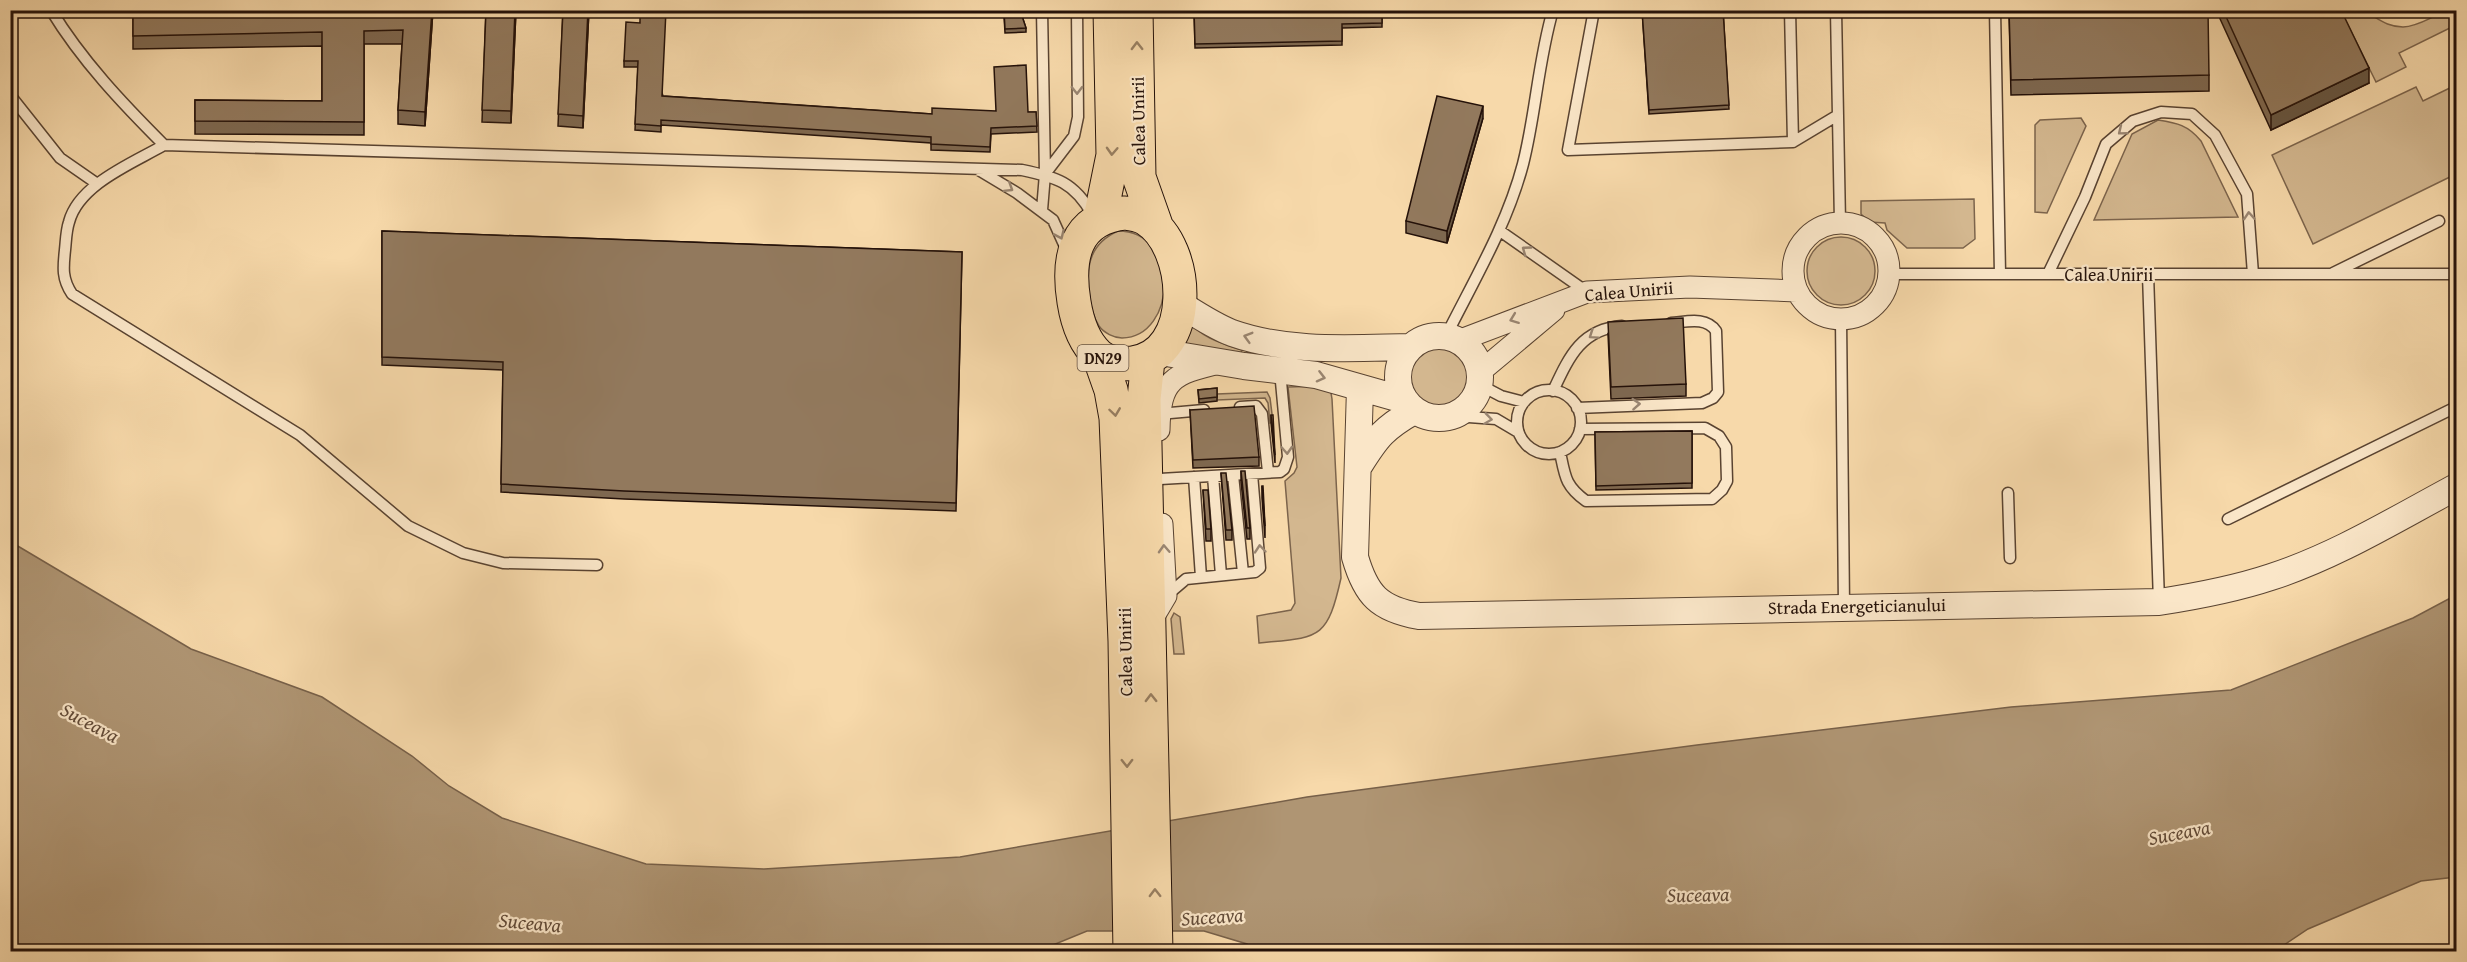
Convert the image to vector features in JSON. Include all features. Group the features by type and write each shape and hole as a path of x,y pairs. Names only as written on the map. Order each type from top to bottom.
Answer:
{"main road":[{"name":"Calea Unirii","path":"1098,220 1113,155 1110,10"},
{"name":"Calea Unirii","path":"1136,10 1139,177 1157,228"},
{"path":"1098,220 1112,214 1125,213 1147,219 1157,228"},
{"name":"DN29","path":"1098,220 1083,234 1076,245 1071,264 1076,314 1086,338 1099,356 1116,363 1132,363 1154,356 1169,340 1177,323 1180,303 1178,276 1171,250 1157,228"},
{"name":"Calea Unirii","path":"1099,356 1111,390 1116,418 1141,634 1156,951"},
{"name":"Calea Unirii","path":"1130,951 1141,634 1144,399 1154,356"}],"street":[{"path":"1840,223 1856,225 1870,233 1881,244 1887,259 1888,274 1886,286 1874,305 1853,317 1842,319 1815,312 1797,291 1792,276 1794,260 1800,245 1810,233 1824,226 1840,223"},
{"name":"Calea Unirii","path":"1452,339 1578,295 1683,287 1797,291"},
{"name":"Calea Unirii","path":"1480,378 1578,295"},
{"path":"1154,356 1316,375 1409,406 1427,417 1441,419 1455,416 1471,403 1480,378 1476,359 1469,348 1452,339 1427,338 1410,347 1308,348 1267,343 1231,333 1180,303"},
{"path":"1409,406 1399,390 1398,367 1410,347"},
{"path":"1141,634 1166,596 1160,479 1159,414 1161,399 1174,379 1183,373 1221,363"},
{"name":"Strada Energeticianului","path":"1360,388 1355,557 1360,574 1374,596 1396,612 1442,617 1845,606 2159,602 2204,596 2304,565 2457,487"},
{"name":"Strada Energeticianului","path":"1359,466 1377,437 1409,406"}],"lane":[{"path":"51,10 61,27 119,100 164,145"},
{"path":"1042,10 1045,174 1042,210"},
{"path":"1045,174 1074,136 1078,117 1077,10"},
{"path":"1452,339 1500,231 1523,164 1544,41 1553,10"},
{"path":"1594,10 1568,150 1793,142 1838,115"},
{"path":"1790,10 1793,142"},
{"path":"1836,10 1840,223"},
{"path":"1995,10 2000,274"},
{"path":"10,95 60,158 96,183"},
{"path":"2048,274 2085,197 2106,144 2133,122 2161,112 2192,114 2215,135 2247,194 2253,274"},
{"path":"597,565 503,563 463,553 408,526 300,435 72,294 64,282 69,221 79,203 96,183 164,145 1022,170 1045,174 1073,187 1098,220"},
{"path":"975,167 1042,210 1053,220 1071,264"},
{"path":"2330,274 2439,221"},
{"path":"1500,231 1578,295"},
{"name":"Calea Unirii","path":"1888,274 2457,274"},
{"path":"2148,274 2159,602"},
{"path":"1842,319 1845,606"},
{"path":"1577,408 1702,403 1713,398 1718,392 1716,331 1711,324 1705,321 1661,324"},
{"path":"1552,390 1569,356 1594,332 1605,327 1639,325"},
{"path":"1160,479 1280,472 1284,469 1288,458 1280,371"},
{"path":"1480,378 1501,396 1524,402"},
{"path":"1455,416 1496,419 1518,432 1530,448 1540,453 1560,452 1576,439 1580,429 1577,408 1563,393 1552,390 1542,391 1524,402 1516,421 1518,432"},
{"path":"1159,414 1256,406 1261,411 1268,472"},
{"path":"2228,519 2457,407"},
{"path":"1560,452 1566,480 1574,492 1586,501 1712,499 1722,490 1727,481 1726,447 1719,436 1705,428 1580,429"},
{"path":"1166,596 1186,579 1255,572 1260,568 1252,474"},
{"path":"1233,475 1243,573"},
{"path":"1213,476 1221,575"},
{"path":"1194,477 1201,577"},
{"path":"2008,493 2010,558"}],"shaded area":[{"path":"2360,10 2385,23 2403,27 2449,11 2456,11 2456,25 2399,53 2406,67 2376,82 2341,11"},
{"path":"2456,85 2456,174 2313,244 2272,155 2416,87 2423,101"},
{"path":"2081,118 2086,126 2047,213 2035,212 2035,125 2040,120"},
{"path":"2158,120 2182,126 2201,141 2238,217 2094,220 2132,134"},
{"path":"1974,199 1975,239 1963,248 1907,248 1887,230 1885,223 1869,222 1861,214 1861,201"},
{"path":"1118,231 1139,236 1153,248 1161,265 1164,284 1162,304 1153,321 1140,333 1122,338 1109,335 1099,326 1092,309 1088,281 1090,263 1096,248"},
{"path":"1841,237 1854,240 1865,247 1872,258 1875,271 1872,284 1865,295 1854,302 1841,305 1828,302 1817,295 1810,284 1807,271 1810,258 1817,247 1828,240"},
{"path":"1187,320 1205,336 1242,350 1240,358 1175,347"},
{"path":"1439,338 1454,341 1467,349 1475,362 1478,377 1475,392 1467,405 1454,413 1439,416 1424,413 1411,405 1403,392 1400,377 1403,362 1411,349 1424,341"},
{"path":"1323,386 1331,393 1332,399 1341,578 1336,599 1325,625 1317,632 1295,639 1259,643 1257,616 1291,610 1295,603 1285,481 1297,467 1288,387"},
{"path":"1267,392 1273,422 1270,423 1268,403 1265,398 1217,400 1217,394"},
{"path":"1174,613 1180,617 1184,654 1174,654 1171,619"}],"water":[{"name":"Suceava","path":"11,542 191,649 322,697 412,756 449,786 502,818 646,864 764,869 960,857 1307,797 1697,745 2011,707 2231,690 2413,618 2456,595 2456,877 2421,881 2308,929 2275,951 1253,952 1247,944 1204,931 1087,931 1036,952 11,952"}],"building":[{"path":"133,10 432,10 425,112 398,110 403,30 364,31 364,122 195,121 195,100 322,101 322,32 133,36"},
{"path":"486,10 515,10 511,111 482,110"},
{"path":"563,10 588,10 583,116 558,114"},
{"path":"640,10 666,10 662,96 932,114 932,108 996,111 994,67 1026,65 1028,112 1036,112 1037,126 991,128 990,147 931,144 931,137 661,120 661,126 635,124 638,61 624,61 626,22 640,23"},
{"path":"986,10 1020,10 1026,28 1005,29 1004,11 986,12"},
{"path":"1194,10 1382,10 1382,23 1342,24 1342,41 1195,44"},
{"path":"1642,10 1723,10 1729,105 1649,110"},
{"path":"2009,10 2208,10 2209,75 2011,80"},
{"path":"2223,10 2341,10 2369,68 2271,115"},
{"path":"1437,96 1483,106 1447,231 1406,221"},
{"path":"382,231 962,252 956,503 624,491 501,484 503,362 382,357"},
{"path":"1683,318 1686,384 1611,387 1608,322"},
{"path":"1217,388 1217,397 1199,399 1198,390"},
{"path":"1254,406 1259,457 1193,460 1190,410"},
{"path":"1271,415 1273,415 1275,455"},
{"path":"1692,431 1692,483 1596,486 1595,432"},
{"path":"1241,471 1245,471 1250,528 1247,528"},
{"path":"1221,473 1226,473 1232,530 1226,530"},
{"path":"1203,490 1208,490 1211,529 1206,529"}]}
